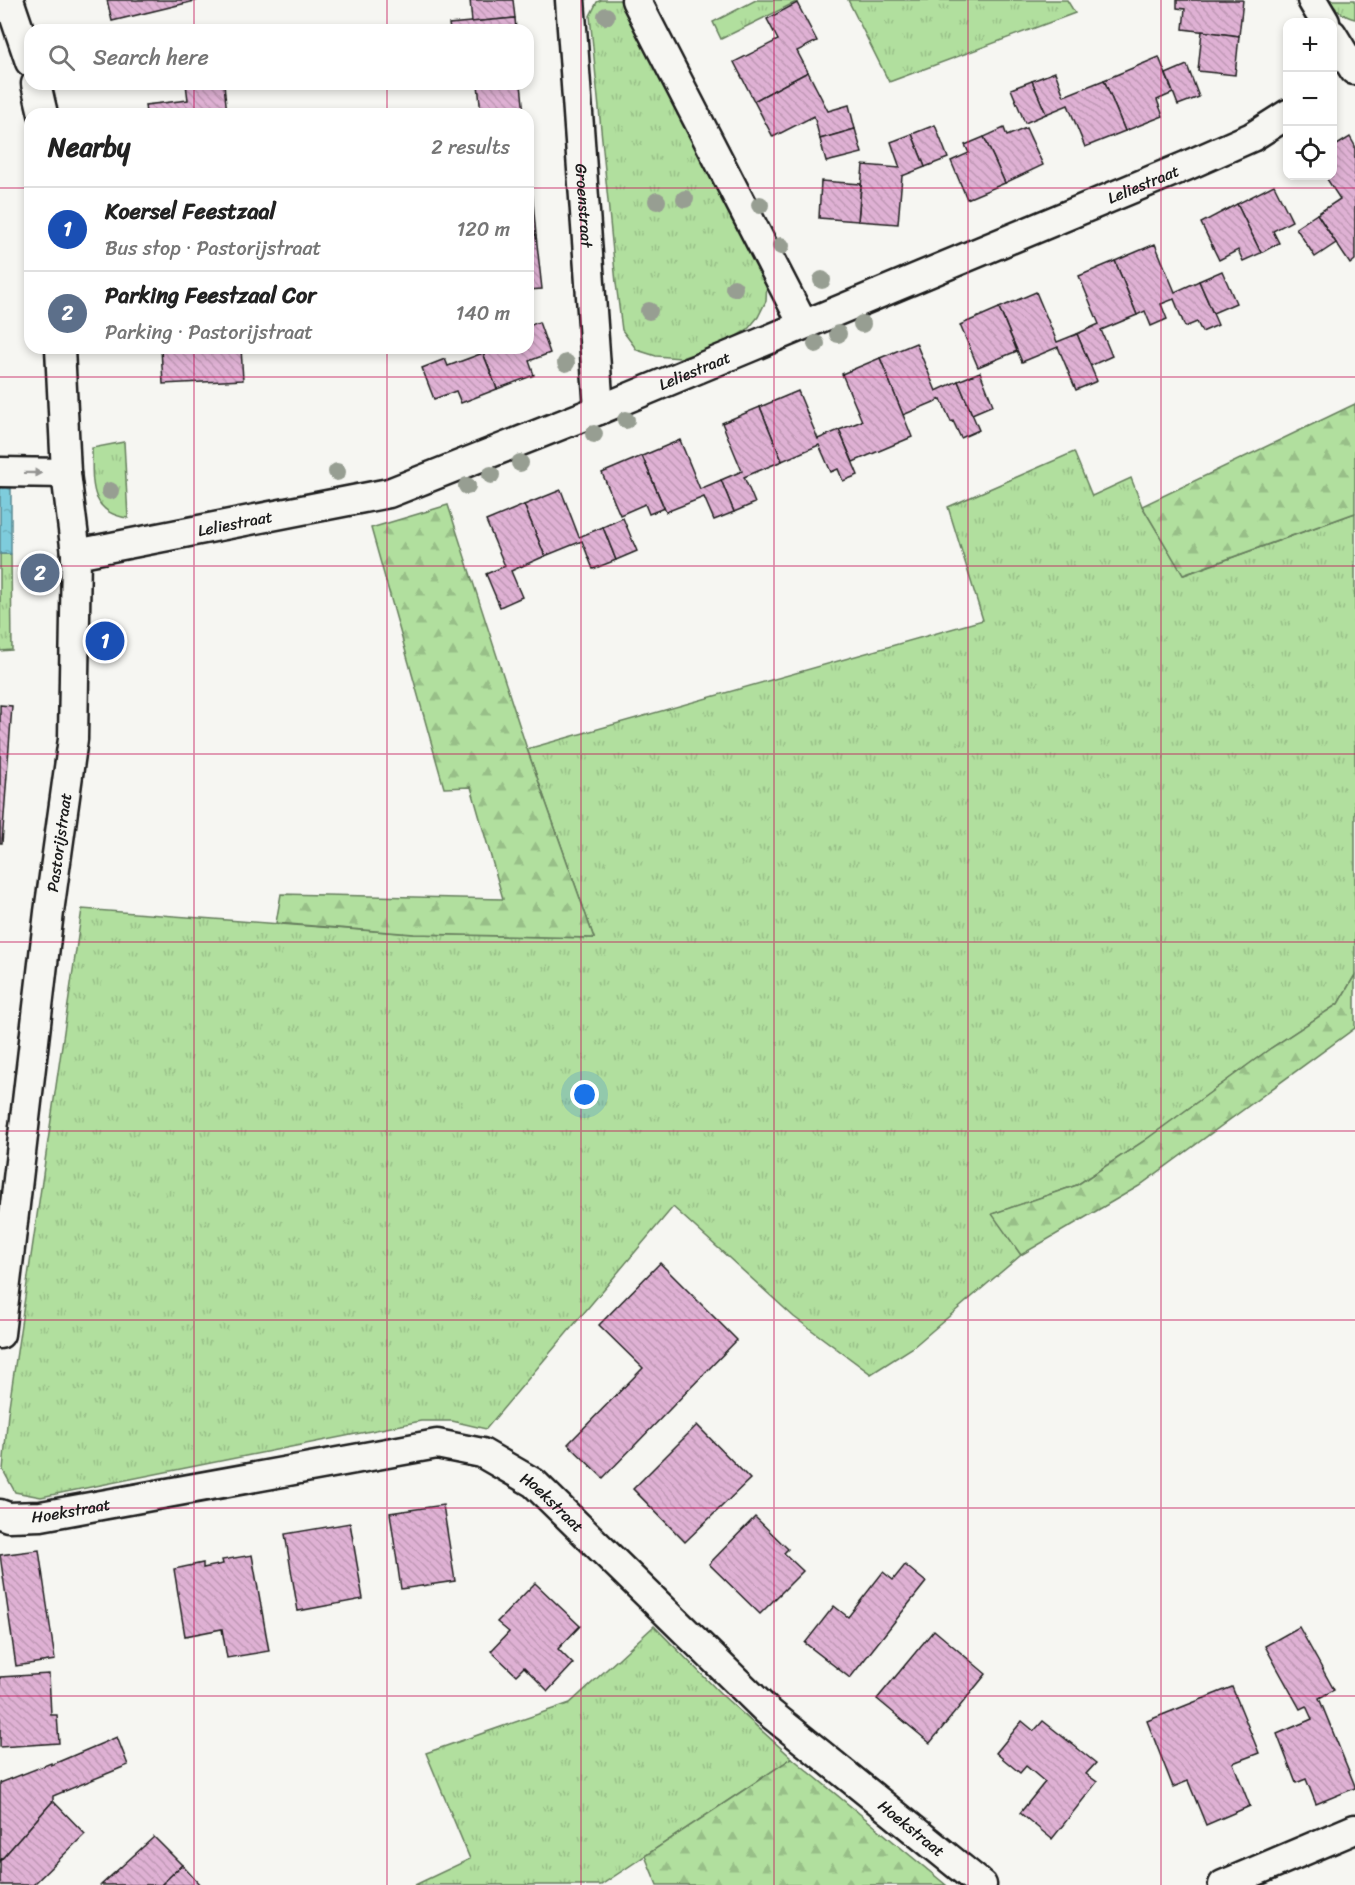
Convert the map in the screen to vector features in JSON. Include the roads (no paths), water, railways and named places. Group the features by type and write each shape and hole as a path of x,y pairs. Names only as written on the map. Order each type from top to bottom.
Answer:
{"street":[{"path":"9,0 24,44"},
{"name":"Groenstraat","path":"570,0 599,410"},
{"path":"636,0 803,324"},
{"path":"1312,0 1323,18"},
{"path":"1337,48 1347,75"},
{"path":"37,90 42,108"},
{"name":"Leliestraat","path":"76,554 389,493 599,410 1186,166 1252,137 1283,117"},
{"name":"Pastorijstraat","path":"0,1334 49,912 73,739 76,554 66,473 60,354"},
{"path":"0,472 66,473"},
{"name":"Hoekstraat","path":"0,1514 40,1516 437,1444 482,1453 534,1483 766,1710 982,1885"},
{"path":"1223,1885 1355,1829"}],"water":[{"path":"11,483 11,554 0,554 0,484"}],"place":[{"name":"Parking Feestzaal Cor","path":"40,573"},
{"name":"Koersel Feestzaal","path":"105,641"}]}
